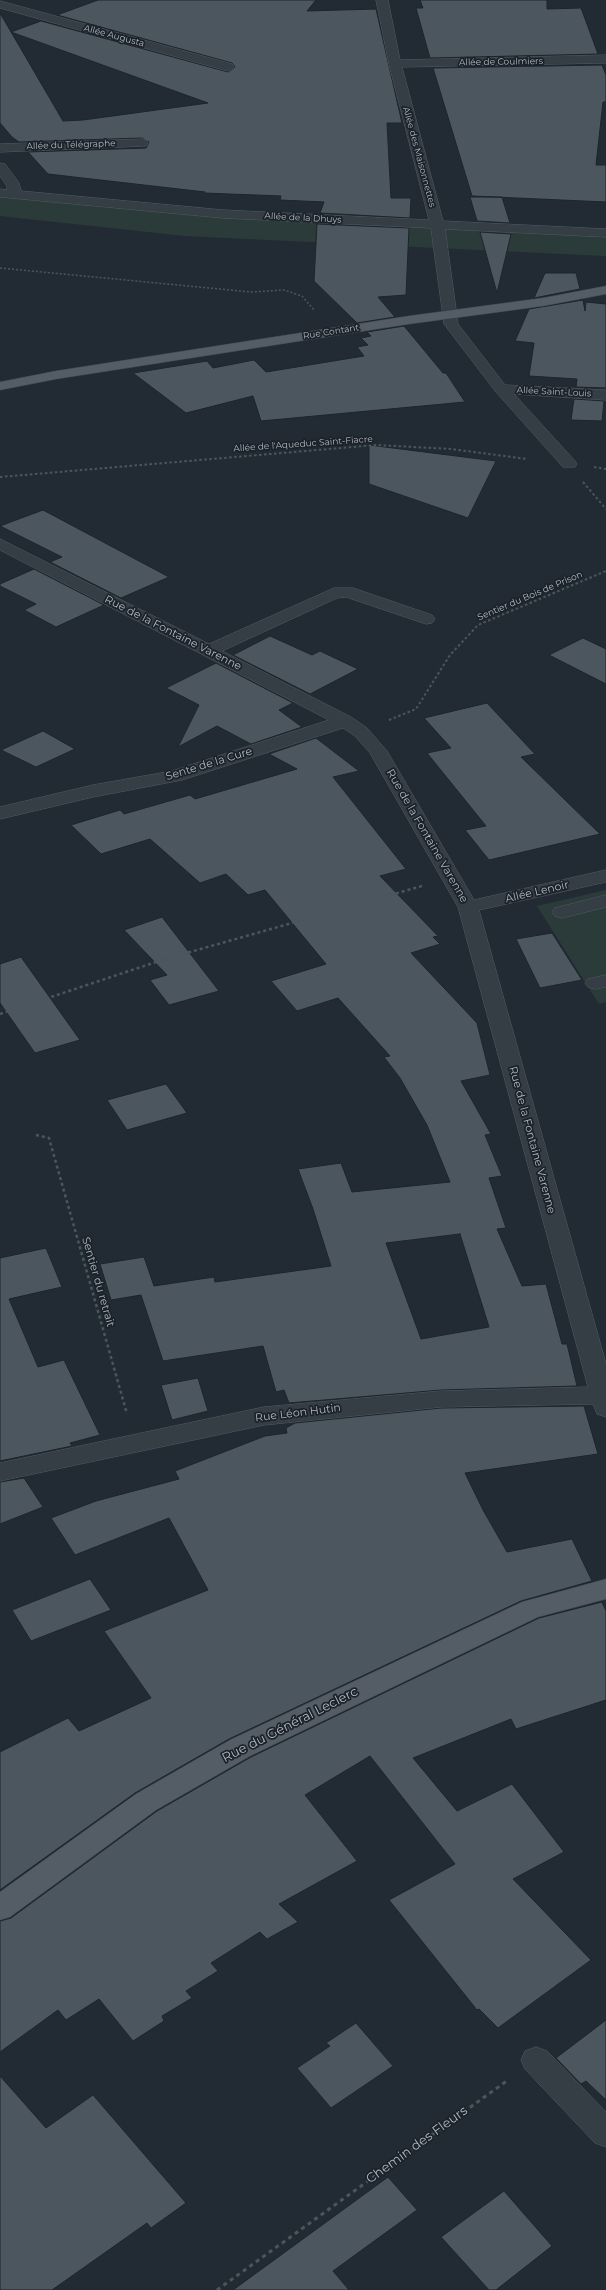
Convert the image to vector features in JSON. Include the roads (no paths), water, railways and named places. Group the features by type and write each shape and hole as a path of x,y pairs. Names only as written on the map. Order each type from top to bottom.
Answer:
{"main road":[{"name":"Rue Contant","path":"0,386 56,375 449,314 543,302 606,290"},
{"name":"Rue Contant","path":"0,378 56,375"},
{"name":"Rue du Général Leclerc","path":"0,1908 146,1802 240,1748 531,1609 606,1588"}],"street":[{"name":"Allée des Maisonnettes","path":"382,0 395,64 441,239 451,324 501,389 569,464"},
{"name":"Allée Augusta","path":"0,4 228,67"},
{"name":"Allée de Coulmiers","path":"395,64 606,59"},
{"name":"Allée du Télégraphe","path":"0,148 142,142"},
{"path":"0,168 14,186 14,194"},
{"name":"Allée de la Dhuys","path":"0,193 168,210 437,225 606,232"},
{"name":"Allée Saint-Louis","path":"501,389 606,395"},
{"name":"Rue de la Fontaine Varenne","path":"0,544 345,721 361,732 378,751 468,907 604,1402"},
{"path":"208,651 334,593 347,592 426,619"},
{"name":"Sente de la Cure","path":"0,813 93,791 175,776 345,721"},
{"name":"Allée Lenoir","path":"468,907 606,876"},
{"path":"562,912 606,901"},
{"name":"Rue Léon Hutin","path":"0,1472 264,1416 441,1399 604,1402"},
{"path":"536,2060 606,2133"}]}
